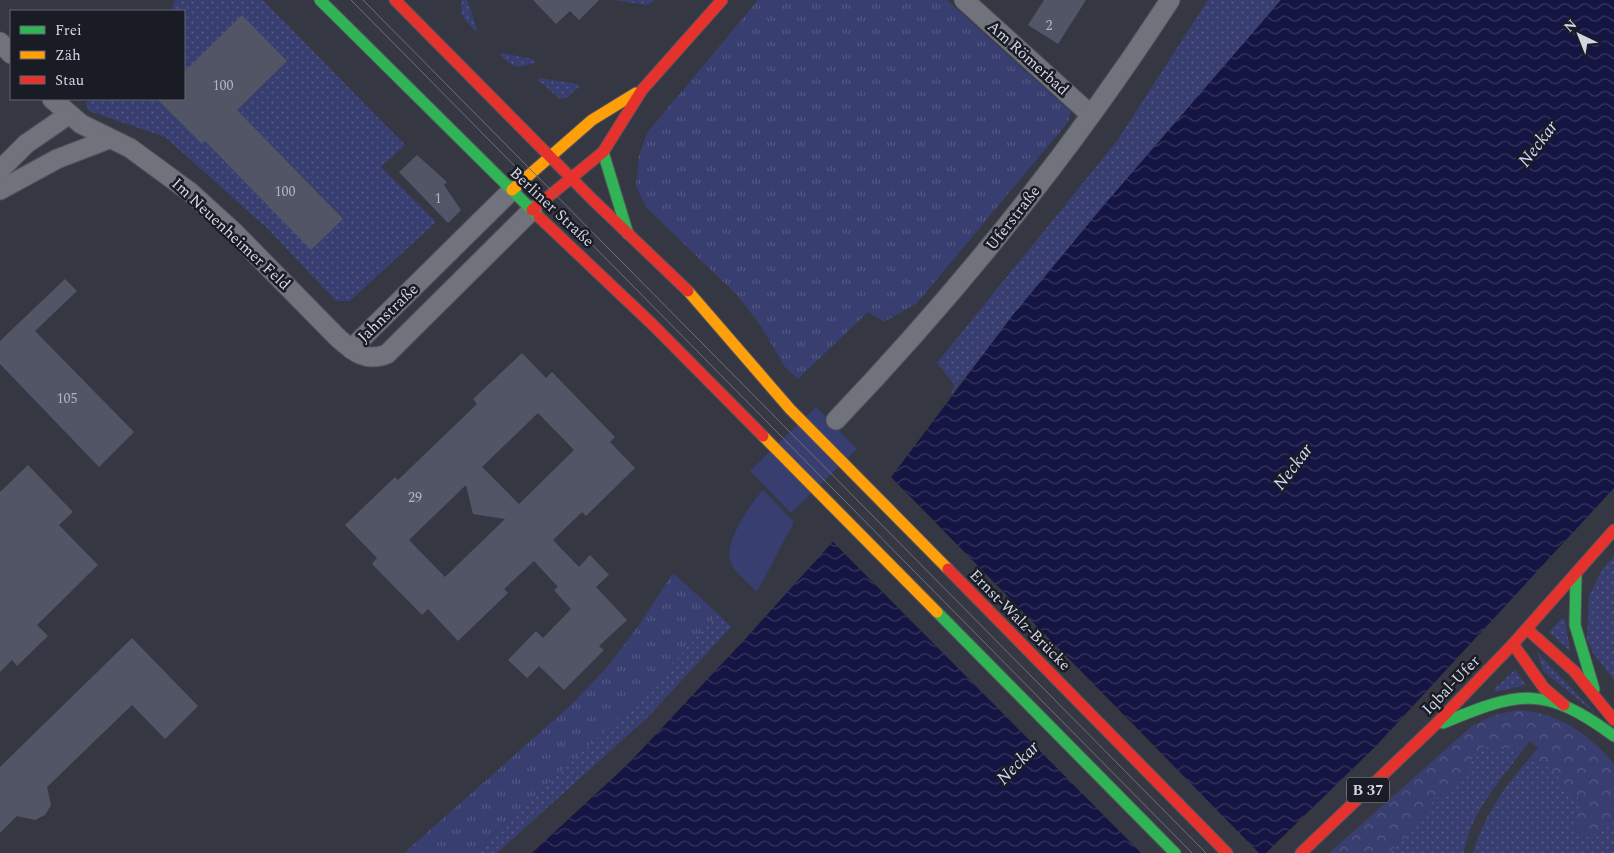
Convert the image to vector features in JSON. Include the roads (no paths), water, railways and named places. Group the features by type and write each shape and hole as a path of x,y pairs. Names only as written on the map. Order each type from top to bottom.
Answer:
{"main road":[{"name":"Berliner Straße","path":"320,0 532,210 653,325 764,435 1175,853"},
{"name":"Berliner Straße","path":"395,0 571,178 689,292 754,370 790,409"},
{"name":"Jahnstraße","path":"532,210 603,152 642,90 722,0"},
{"name":"Jahnstraße","path":"512,190 592,120 642,90"},
{"path":"603,152 614,194 628,234"},
{"name":"Ernst-Walz-Brücke","path":"790,409 1227,853"},
{"name":"Iqbal-Ufer","path":"1301,853 1434,726 1527,629 1614,530"},
{"path":"1576,574 1575,625 1596,694"},
{"path":"1527,629 1553,651 1596,694 1614,720"},
{"path":"1513,644 1544,688 1564,705 1614,736"},
{"path":"1434,726 1492,703 1509,699 1531,698 1564,705"}],"street":[{"name":"Am Römerbad","path":"964,0 1091,115"},
{"name":"Uferstraße","path":"836,420 947,299 1024,205 1091,115 1170,0"},
{"path":"0,42 10,53"},
{"name":"Im Neuenheimer Feld","path":"53,100 68,114 109,139 130,148 190,192 234,232 351,350"},
{"path":"0,170 26,144 68,114"},
{"path":"0,190 56,159 109,139"},
{"name":"Jahnstraße","path":"512,190 351,350 376,358 387,354 532,210"}],"water":[{"name":"Neckar","path":"1281,0 1614,0 1614,488 1376,746 1266,853 532,853 629,763 747,637 892,476 1012,316 1104,205"}],"tram line":[{"path":"351,0 1192,853"},
{"path":"363,0 1206,853"}]}
